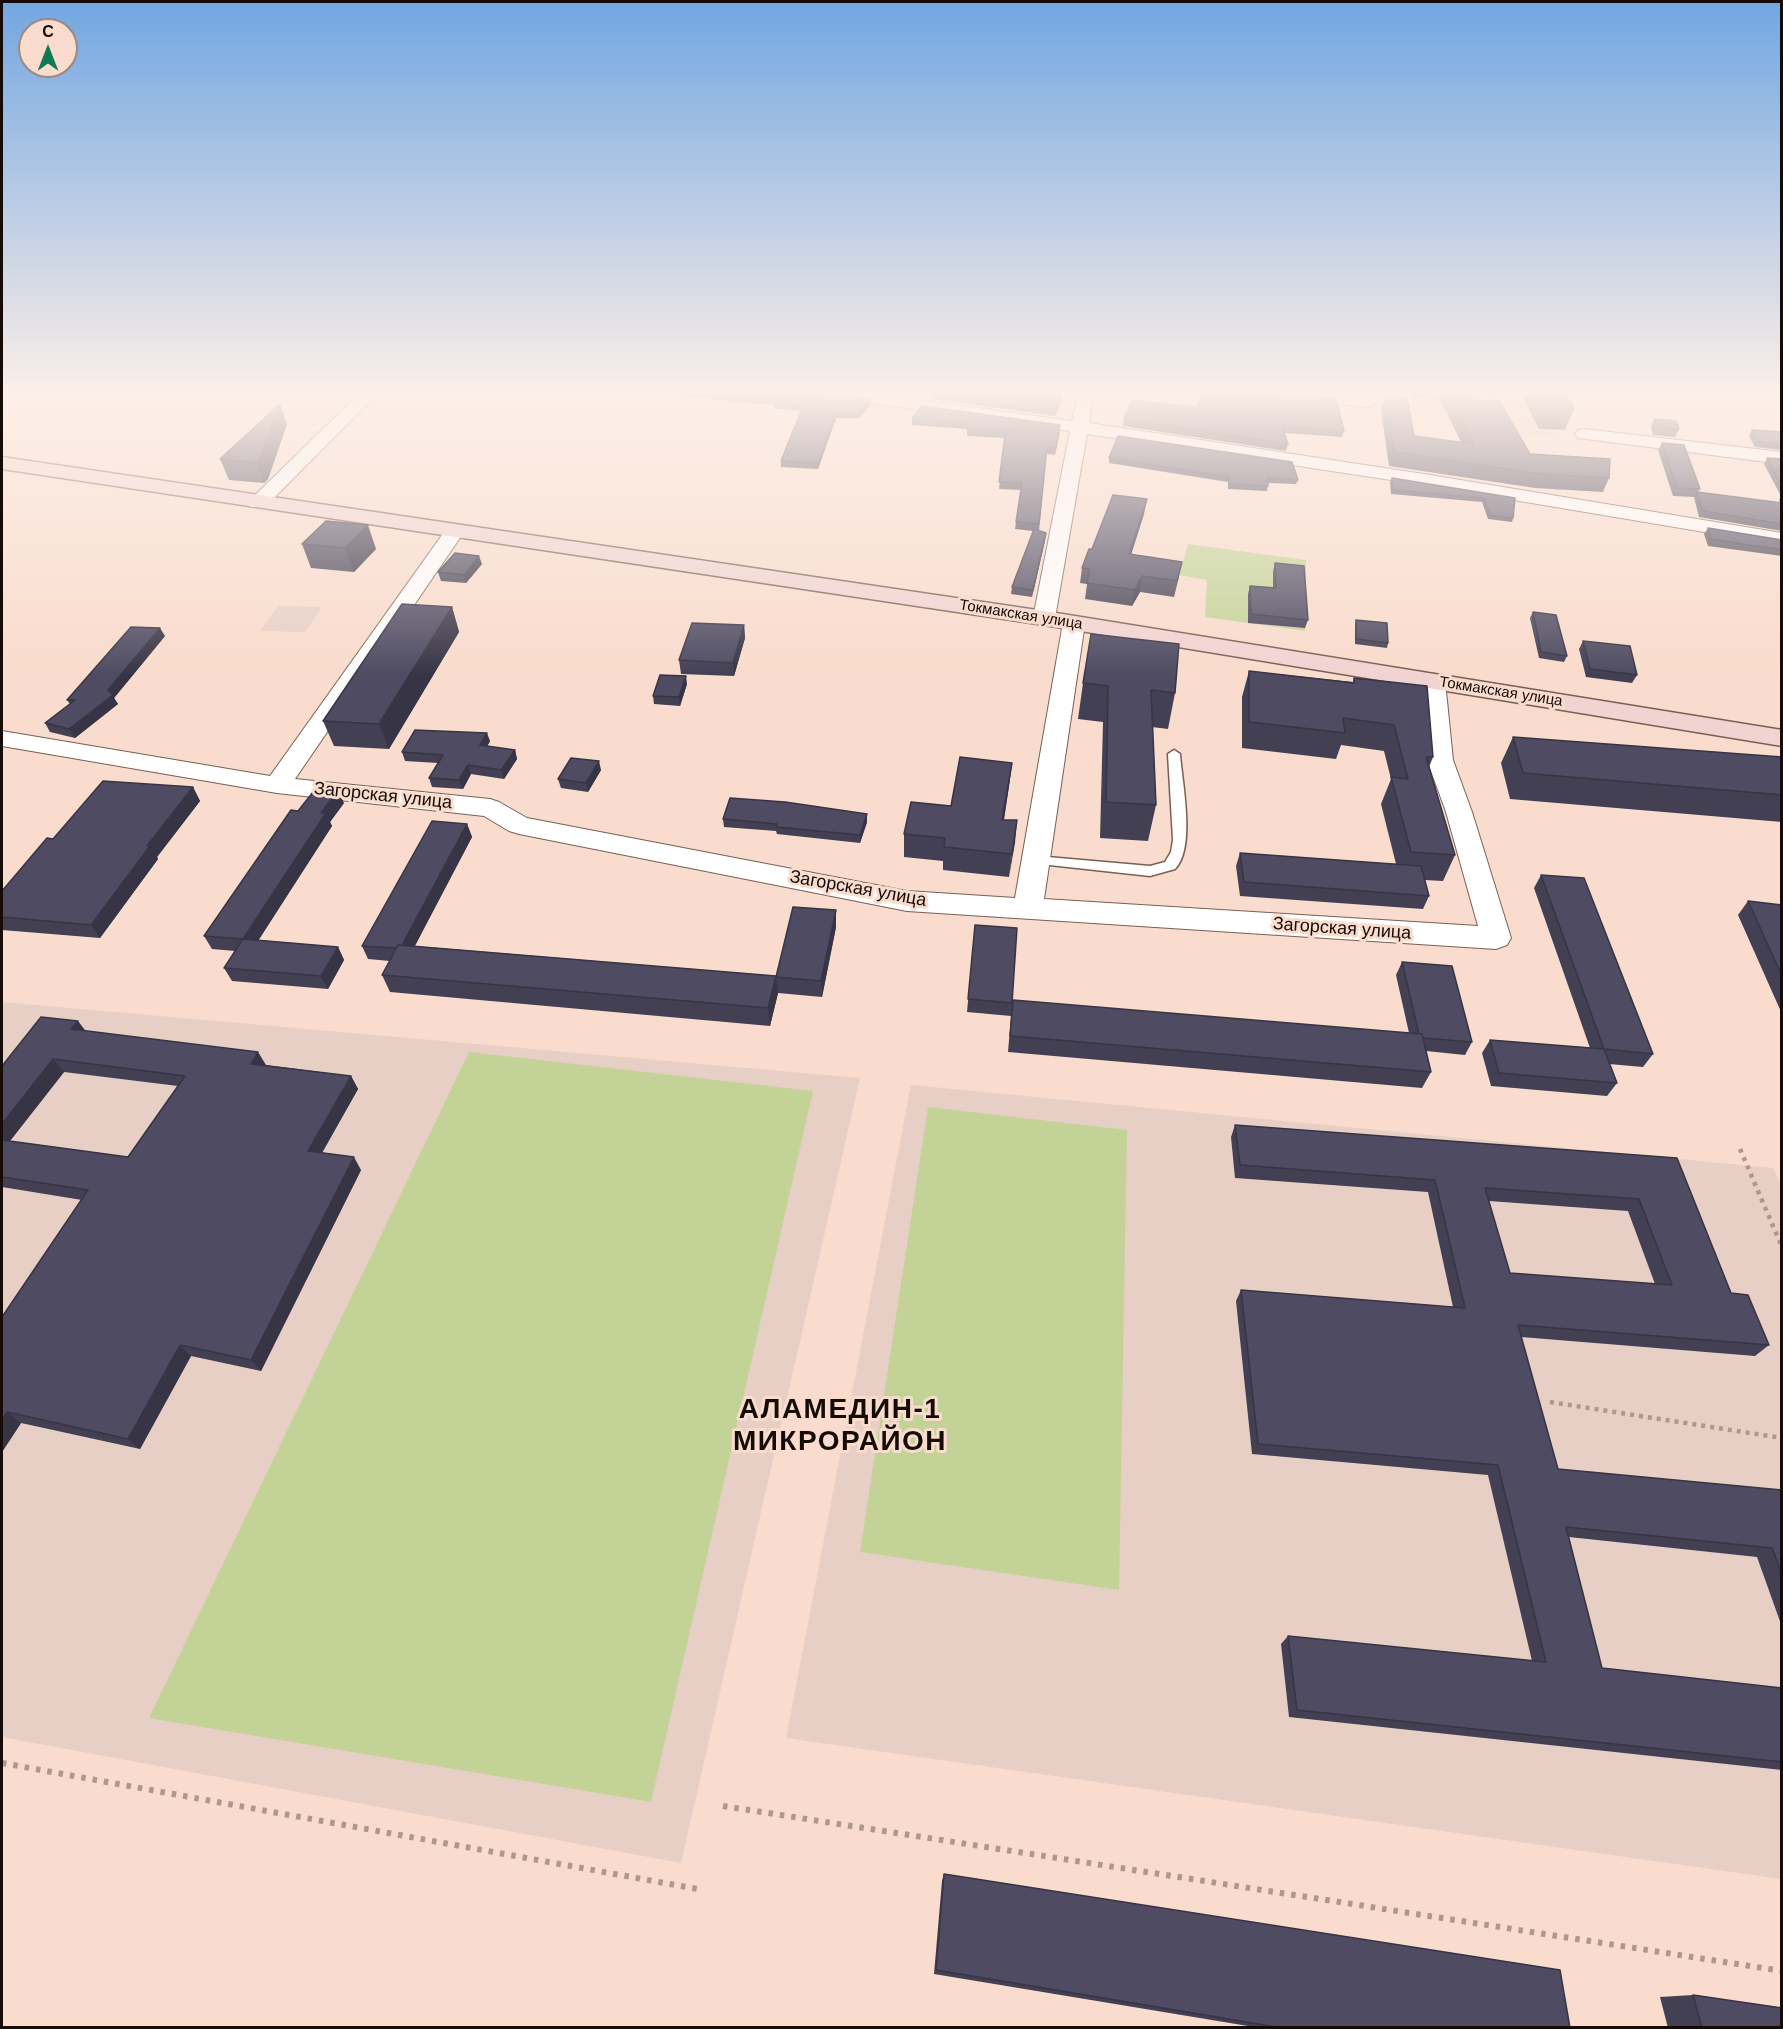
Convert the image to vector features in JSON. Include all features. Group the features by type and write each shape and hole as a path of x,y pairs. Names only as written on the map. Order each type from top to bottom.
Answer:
{"main road":[{"name":"Токмакская улица","path":"190,487 264,496 454,532 1044,618 1782,738"}],"street":[{"path":"264,496 273,487"},
{"path":"1044,618 1069,487"},
{"path":"1470,487 1782,539"},
{"path":"277,784 454,532"},
{"path":"1028,909 1074,623"},
{"name":"Загорская улица","path":"2,739 277,784 490,808 519,825 907,901 1496,938 1459,812 1440,759 1433,681"}],"lane":[{"path":"1036,860 1150,871 1162,870 1176,860 1179,838 1174,754"}],"path":[{"path":"1740,1149 1782,1247"},
{"path":"1550,1402 1782,1438"},
{"path":"2,1763 703,1890"},
{"path":"723,1806 1782,1971"}],"shaded area":[{"path":"278,606 322,607 305,632 260,631"},
{"path":"2,1002 860,1078 681,1863 2,1737"},
{"path":"911,1085 1773,1168 1782,1186 1781,1879 786,1738"}],"green space":[{"path":"1188,544 1306,560 1305,631 1205,617 1207,580 1179,575"},
{"path":"469,1052 813,1091 651,1802 149,1718"},
{"path":"928,1107 1127,1130 1119,1590 860,1552"}],"building":[{"path":"1021,487 1043,487 1039,524 1016,522"},
{"path":"1392,487 1445,487 1515,498 1513,518 1490,515 1484,498 1392,490"},
{"path":"1699,487 1700,489 1677,488"},
{"path":"1697,492 1782,503 1782,524 1703,511"},
{"path":"1113,495 1147,499 1129,554 1182,562 1177,581 1142,576 1135,590 1087,583 1090,569 1082,568"},
{"path":"326,521 368,525 345,548 302,544"},
{"path":"1708,528 1782,540 1782,550 1711,539"},
{"path":"1034,529 1046,533 1033,590 1012,587"},
{"path":"455,553 479,556 464,575 438,572"},
{"path":"1275,563 1304,566 1308,620 1251,614 1250,586 1276,588"},
{"path":"402,604 452,607 379,724 323,721"},
{"path":"1533,612 1556,615 1567,656 1541,652"},
{"path":"1356,620 1387,623 1388,643 1356,639"},
{"path":"692,623 744,625 733,663 679,660"},
{"path":"131,627 160,628 108,690 113,695 69,729 45,723 75,700 67,700"},
{"path":"1091,634 1179,644 1175,693 1151,690 1156,805 1106,802 1108,686 1083,683"},
{"path":"1583,641 1630,646 1637,675 1590,669"},
{"path":"1249,671 1354,683 1354,678 1427,686 1433,757 1426,757 1455,855 1411,852 1391,777 1408,779 1394,725 1343,718 1345,733 1249,722"},
{"path":"660,675 686,676 679,697 653,696"},
{"path":"415,730 487,733 480,745 515,750 501,770 468,765 459,780 429,778 443,755 402,752"},
{"path":"1513,737 1782,757 1782,795 1523,773"},
{"path":"960,757 1012,763 1002,820 1017,820 1012,854 944,847 945,838 904,834 911,802 951,806"},
{"path":"571,758 599,761 586,783 558,779"},
{"path":"103,781 193,787 147,846 150,846 91,925 2,917 2,891 47,838 53,839"},
{"path":"317,787 338,790 321,813 326,813 243,939 204,936 291,810 298,811"},
{"path":"730,798 785,802 867,814 860,835 776,827 777,824 723,819"},
{"path":"432,821 467,824 402,945 396,948 362,946"},
{"path":"1240,853 1421,866 1429,896 1244,882"},
{"path":"1541,875 1584,878 1653,1054 1604,1049"},
{"path":"1748,901 1782,905 1782,976"},
{"path":"793,907 836,910 821,981 776,977"},
{"path":"975,925 1017,928 1012,1003 968,999"},
{"path":"243,939 338,947 321,976 224,968"},
{"path":"398,945 776,976 768,1008 382,975"},
{"path":"1402,962 1452,966 1472,1042 1423,1038 1422,1034 1419,1034"},
{"path":"1013,1000 1422,1034 1431,1072 1010,1036"},
{"path":"41,1017 78,1021 71,1029 258,1052 251,1064 351,1076 308,1151 354,1157 251,1360 180,1345 128,1439 7,1412 2,1420 2,1317 88,1190 2,1177 2,1140 128,1157 185,1076 53,1059 2,1124 2,1066"},
{"path":"1490,1040 1604,1049 1617,1083 1499,1073"},
{"path":"1235,1125 1677,1158 1731,1293 1748,1295 1769,1345 1518,1325 1558,1469 1782,1490 1782,1574 1772,1548 1566,1527 1602,1668 1782,1688 1782,1762 1297,1710 1288,1636 1546,1662 1498,1465 1258,1444 1241,1290 1465,1308 1435,1180 1240,1165","holes":["1485,1188 1639,1199 1672,1285 1510,1273"]},
{"path":"944,1874 1560,1970 1570,2028 1282,2028 936,1970"},
{"path":"1693,1995 1782,2008 1782,2028 1702,2028"}],"district":[{"name":"АЛАМЕДИН-1 МИКРОРАЙОН","path":"840,1426"}]}
